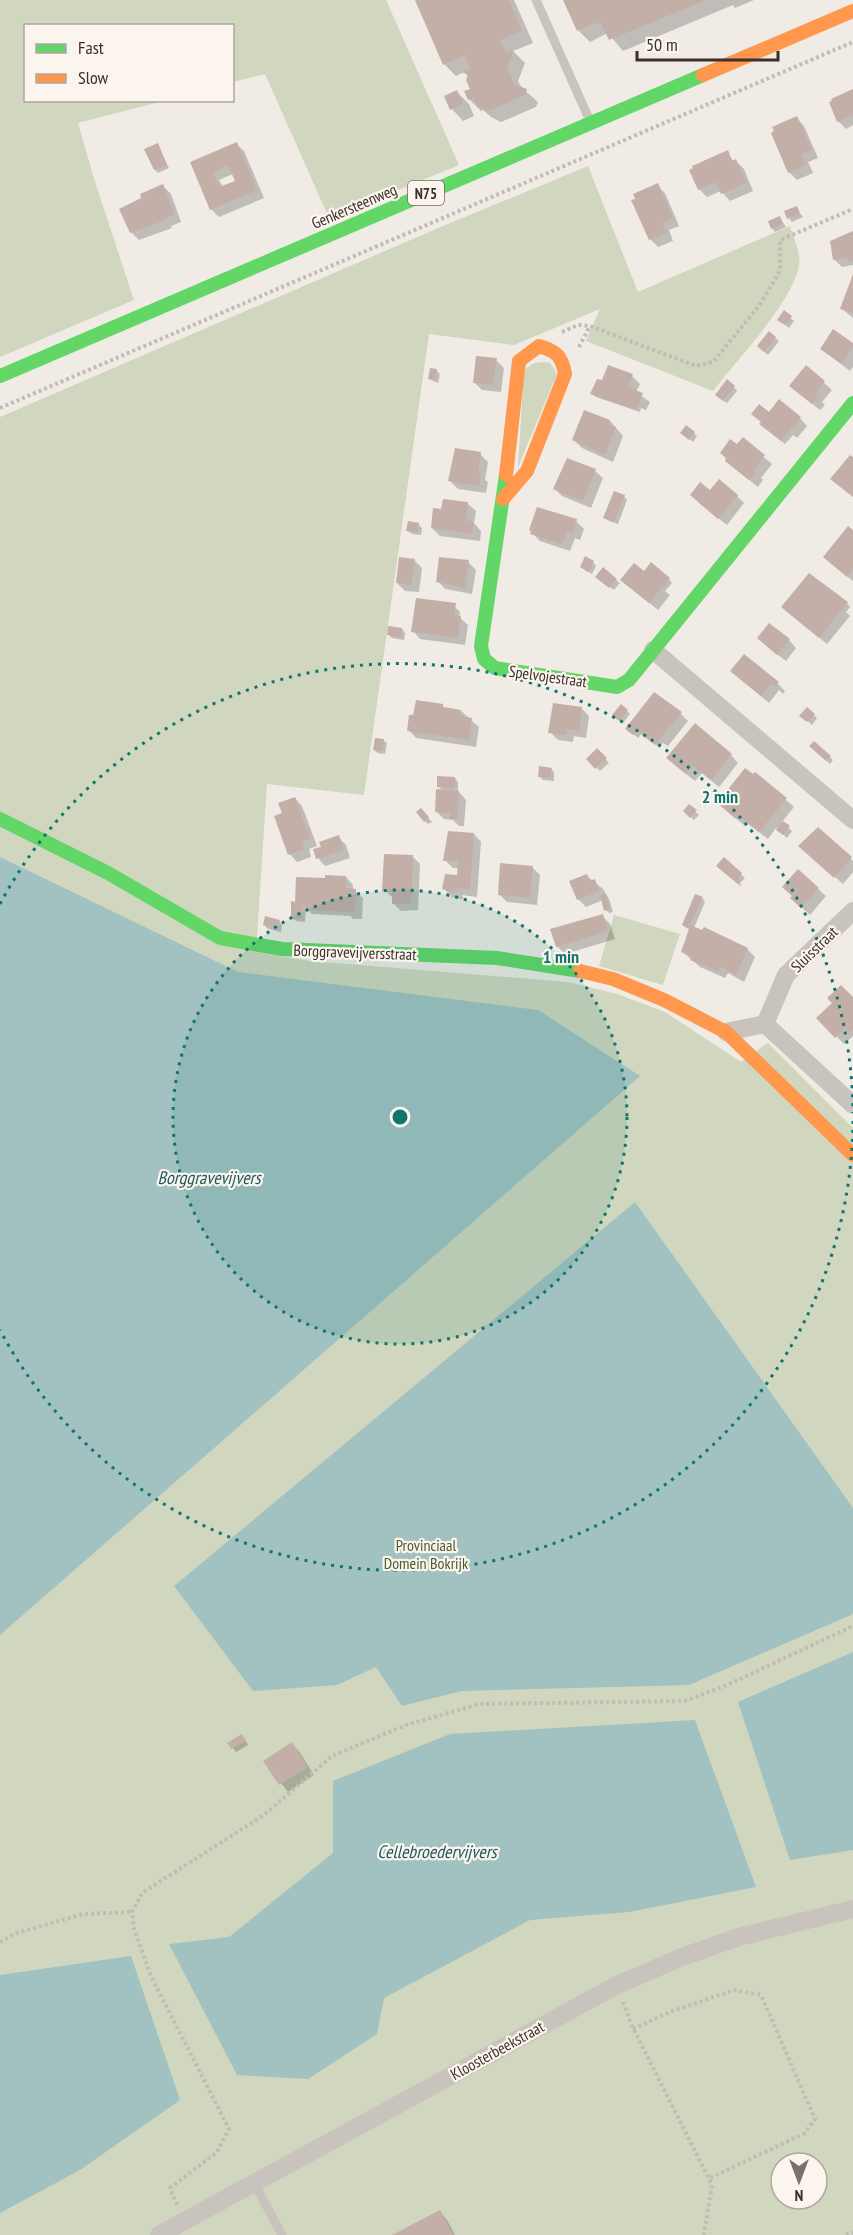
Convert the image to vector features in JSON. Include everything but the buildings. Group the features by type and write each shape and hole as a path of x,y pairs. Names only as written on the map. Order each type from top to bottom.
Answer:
{"street":[{"name":"Genkersteenweg","path":"0,376 853,11"},
{"name":"Spelvojestraat","path":"538,346 519,361 503,499 481,646 484,659 495,668 617,687 629,680 853,403"},
{"path":"503,499 527,471 565,374 563,359 555,351 538,346"},
{"path":"653,650 853,820"},
{"name":"Borggravevijversstraat","path":"0,819 108,873 220,938 282,950 498,958 562,967 613,979 664,1000 726,1032 853,1155"},
{"name":"Sluisstraat","path":"765,1023 786,975 853,911"},
{"path":"726,1032 765,1023 853,1105"},
{"name":"Kloosterbeekstraat","path":"159,2235 617,1985 682,1957 739,1937 853,1909"}],"lane":[{"path":"536,0 591,123"},
{"path":"254,2183 282,2235"}],"path":[{"path":"0,408 853,42"},
{"path":"538,346 551,336 578,325 590,326 696,366 713,362 758,307 780,271 780,240 853,209"},
{"path":"183,2222 170,2188 217,2152 230,2129 151,1976 134,1929 132,1912 142,1893 264,1815 332,1756 406,1725 480,1704 685,1701 853,1626"},
{"path":"0,1942 17,1933 83,1914 132,1912"},
{"path":"617,1985 633,2029 712,2185 704,2235"},
{"path":"633,2029 670,2012 734,1990 761,1995 815,2119 805,2133 708,2178"},
{"path":"846,2235 853,2232"}],"green space":[{"path":"0,0 386,0 459,165 329,218 265,74 234,82 234,24 24,24 24,102 159,102 78,123 134,300 0,357"},
{"name":"Provinciaal Domein Bokrijk","path":"588,166 638,292 790,226 799,261 794,281 775,314 713,391 586,341 600,309 514,345 429,334 364,795 267,784 256,952 310,961 568,982 617,994 665,1012 741,1062 768,1043 853,1128 853,2235 0,2235 0,417"},
{"path":"534,363 550,363 557,374 518,467 524,370"},
{"path":"614,915 680,934 663,985 599,966"}],"water":[{"name":"Borggravevijvers","path":"0,857 238,972 538,1010 640,1076 0,1635"},
{"path":"635,1202 853,1508 853,1614 689,1685 462,1691 402,1706 376,1667 337,1685 253,1691 174,1586"},
{"path":"853,1652 853,1850 790,1860 738,1702"},
{"name":"Cellebroedervijvers","path":"695,1720 756,1887 629,1912 530,1920 384,1998 377,2034 308,2079 237,2075 169,1944 229,1937 333,1853 333,1781 450,1734"},
{"path":"131,1956 180,2100 80,2170 0,2213 0,1975"}],"traffic: fast":[{"path":"0,376 703,75"},
{"path":"506,475 481,646 484,659 495,668 617,687 629,680 853,403"},
{"path":"0,819 108,873 220,938 282,949 497,958 580,971"}],"traffic: slow":[{"path":"703,75 853,11"},
{"path":"503,499 527,471 565,374 557,355 539,346 519,361 506,475"},
{"path":"580,971 613,979 664,1000 726,1032 853,1155"}]}
